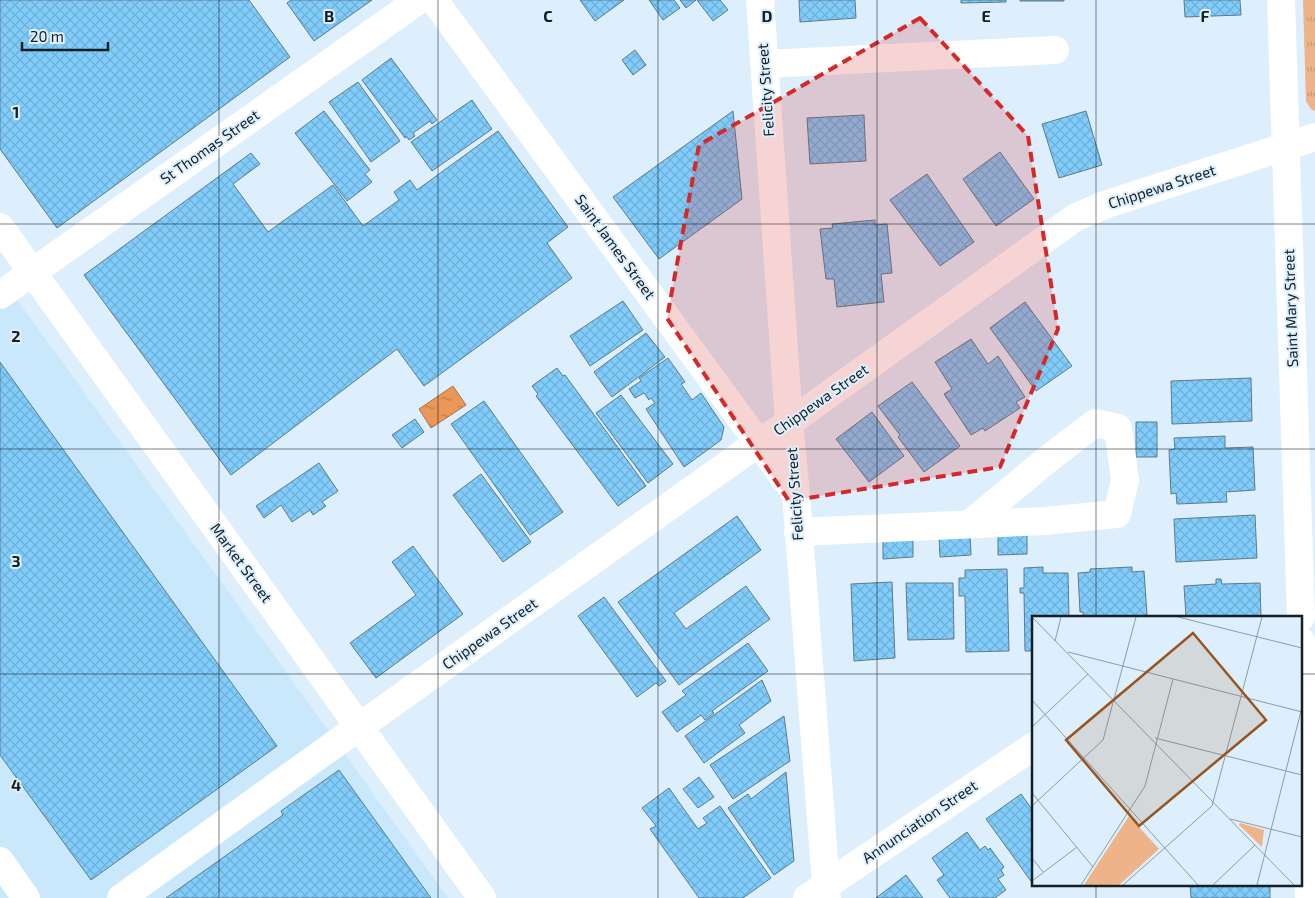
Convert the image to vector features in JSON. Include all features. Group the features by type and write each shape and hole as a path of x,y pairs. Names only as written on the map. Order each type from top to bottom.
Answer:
{"street":[{"name":"St Thomas Street","path":"0,295 419,0"},
{"name":"Saint James Street","path":"434,0 796,494"},
{"name":"Felicity Street","path":"760,0 789,423 796,494 820,893"},
{"name":"Saint Mary Street","path":"1281,0 1300,616"},
{"path":"764,64 1055,50"},
{"name":"Chippewa Street","path":"121,898 1076,217 1107,204 1315,137"},
{"name":"Market Street","path":"0,227 482,898"},
{"path":"798,532 1044,522 1117,514 1125,480 1118,428 1095,423 1048,459 970,524"},
{"path":"1302,649 1306,680 1309,898"},
{"name":"Annunciation Street","path":"820,893 1032,747"},
{"path":"0,861 26,898"}],"highlighted area":[{"path":"920,18 1028,136 1058,329 1000,467 789,501 667,318 699,145"}],"shaded area":[{"path":"0,276 243,612 448,898 0,898"}],"green space":[{"path":"1303,0 1315,0 1315,111 1311,109 1306,101"}],"water":[{"path":"453,386 466,405 431,428 419,409"}],"building":[{"path":"0,0 249,0 290,57 57,228 0,149"},
{"path":"291,0 372,0 314,41 287,3"},
{"path":"580,0 624,0 595,21"},
{"path":"649,0 674,0 680,8 663,20"},
{"path":"680,0 696,0 686,8"},
{"path":"697,0 720,0 728,10 713,21"},
{"path":"799,0 855,0 856,18 800,22"},
{"path":"961,0 1006,0 1006,2 961,3"},
{"path":"1064,0 1064,1 1020,1"},
{"path":"1184,0 1240,0 1241,15 1185,17"},
{"path":"635,50 646,65 633,75 622,60"},
{"path":"391,58 437,120 432,124 430,121 413,133 415,136 409,140 406,136 405,138 362,80"},
{"path":"358,82 400,141 371,162 329,102"},
{"path":"472,100 492,129 432,171 411,142"},
{"path":"324,111 370,170 365,174 372,182 347,201 295,133"},
{"path":"733,111 742,199 659,259 613,197"},
{"path":"1086,111 1102,165 1059,178 1042,124"},
{"path":"864,115 866,161 810,164 807,118"},
{"path":"498,131 568,227 547,243 572,278 424,386 397,349 231,475 84,275 251,153 260,164 233,184 268,232 333,185 363,226 399,200 394,192 410,180 417,190"},
{"path":"1000,152 1034,199 996,226 963,179"},
{"path":"927,174 974,242 940,266 890,200"},
{"path":"875,220 875,225 887,224 892,273 881,274 884,302 837,307 834,279 826,279 820,229 833,228 832,224"},
{"path":"623,301 643,330 590,366 570,336"},
{"path":"1025,302 1072,366 1036,391 990,328"},
{"path":"646,333 665,357 612,397 594,372"},
{"path":"971,339 988,364 998,356 1025,397 1016,402 1020,408 985,431 983,428 971,435 944,394 952,389 935,362"},
{"path":"668,358 685,382 681,384 692,400 701,393 724,427 721,440 684,467 646,409 655,403 651,398 649,400 644,393 635,398 629,389 641,381 639,378"},
{"path":"0,362 277,746 91,880 0,755"},
{"path":"557,368 563,376 565,375 646,486 618,506 536,396 538,394 532,386"},
{"path":"1251,378 1252,421 1172,424 1171,381"},
{"path":"912,382 960,446 924,472 878,406"},
{"path":"621,395 673,464 648,483 596,413"},
{"path":"484,401 563,512 530,535 451,424"},
{"path":"872,412 904,456 869,482 836,439"},
{"path":"415,419 424,432 402,448 392,435"},
{"path":"1136,422 1157,422 1157,457 1136,457"},
{"path":"1225,436 1225,448 1253,447 1255,490 1226,492 1227,502 1177,504 1176,493 1171,494 1169,450 1175,449 1174,438"},
{"path":"319,463 338,491 322,502 326,506 313,515 310,510 292,522 281,505 264,518 256,506"},
{"path":"481,474 531,542 503,562 453,495"},
{"path":"1255,515 1257,558 1176,562 1174,519"},
{"path":"737,516 761,550 674,613 686,629 746,586 770,619 679,685 618,602"},
{"path":"998,534 1027,534 1027,554 998,555"},
{"path":"970,535 971,555 940,557 939,536"},
{"path":"913,537 913,557 883,559 883,538"},
{"path":"413,546 463,614 376,678 350,643 416,595 392,562"},
{"path":"1043,567 1043,573 1068,573 1069,616 1032,616 1032,651 1025,651 1024,593 1020,593 1020,588 1024,588 1024,568"},
{"path":"1132,567 1132,572 1144,571 1147,615 1083,616 1083,612 1080,612 1078,573 1090,572 1090,569"},
{"path":"1007,569 1009,651 966,652 965,596 959,596 959,578 965,578 965,570"},
{"path":"1216,579 1221,579 1222,584 1260,583 1261,616 1186,616 1184,586 1216,584"},
{"path":"892,582 895,658 854,661 851,584"},
{"path":"906,583 953,583 954,639 908,640"},
{"path":"604,597 666,681 659,686 656,683 637,697 578,616"},
{"path":"748,643 768,671 712,711 714,713 705,720 701,715 677,732 662,712 686,695 682,691"},
{"path":"762,680 771,701 739,725 745,733 704,763 685,736"},
{"path":"784,716 790,761 733,799 710,765"},
{"path":"339,770 431,898 166,898 283,815 281,811"},
{"path":"786,772 794,861 774,875 728,808 748,794 751,799"},
{"path":"699,777 714,797 698,808 683,789"},
{"path":"669,788 698,829 707,823 703,818 720,806 771,878 743,898 699,898 650,829 656,826 642,808"},
{"path":"1021,794 1032,809 1032,883 986,819"},
{"path":"967,832 980,850 985,846 988,850 990,848 1004,867 1001,870 1004,875 998,879 1006,890 995,898 950,898 937,880 944,875 932,858"},
{"path":"906,875 923,898 876,898"},
{"path":"1190,886 1270,886 1270,898 1191,898"}]}
